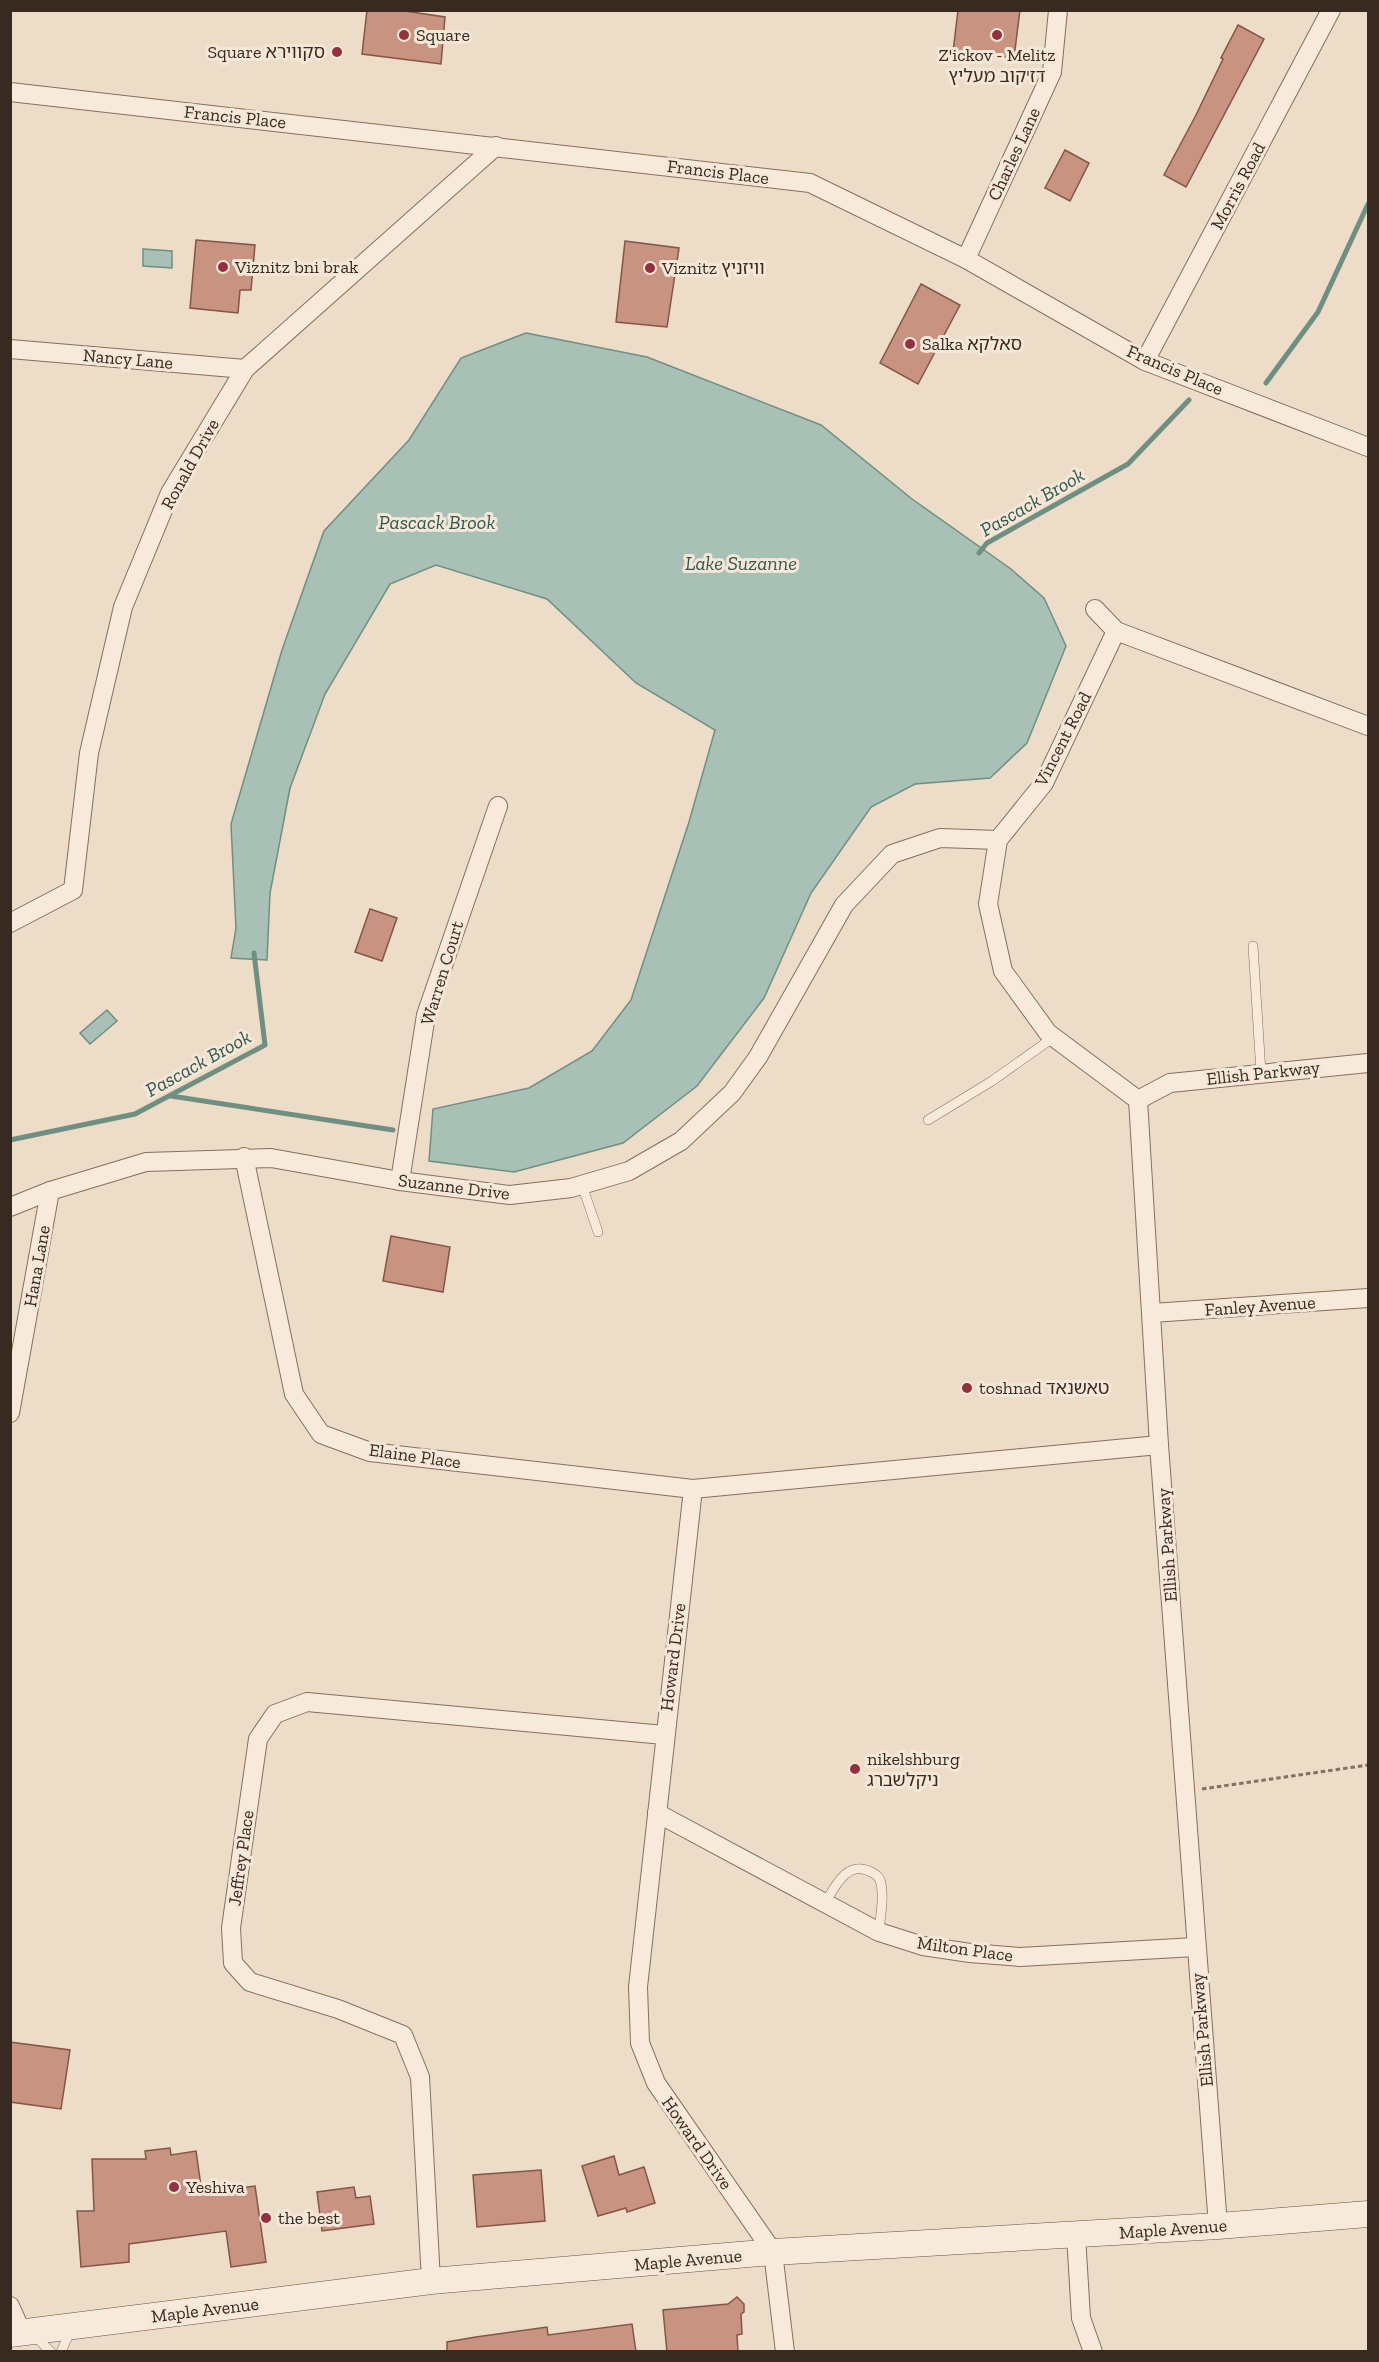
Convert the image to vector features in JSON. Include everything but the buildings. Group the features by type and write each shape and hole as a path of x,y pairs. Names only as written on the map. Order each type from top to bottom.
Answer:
{"street":[{"name":"Charles Lane","path":"966,259 1052,72 1058,10"},
{"name":"Morris Road","path":"1145,361 1331,10"},
{"name":"Francis Place","path":"10,92 810,183 966,259 1145,361 1368,447"},
{"name":"Ronald Drive","path":"10,923 73,890 88,753 123,607 170,493 245,369 496,146"},
{"name":"Nancy Lane","path":"10,349 245,369"},
{"path":"1095,609 1116,631 1368,726"},
{"name":"Vincent Road","path":"998,840 1044,783 1116,631"},
{"name":"Warren Court","path":"400,1181 426,1015 498,806"},
{"name":"Suzanne Drive","path":"10,1207 50,1191 146,1162 244,1157 271,1158 400,1181 510,1195 571,1188 629,1171 681,1141 732,1093 758,1056 844,905 892,854 940,838 998,840"},
{"path":"998,840 988,904 1003,971 1048,1032 1138,1100"},
{"name":"Ellish Parkway","path":"1218,2226 1159,1445 1138,1100 1170,1083 1368,1063"},
{"name":"Elaine Place","path":"244,1157 294,1394 321,1434 370,1452 693,1489"},
{"name":"Hana Lane","path":"10,1413 50,1191"},
{"name":"Fanley Avenue","path":"1152,1313 1368,1298"},
{"path":"693,1489 1159,1445"},
{"name":"Howard Drive","path":"693,1489 664,1735 638,1987 640,2043 656,2083 773,2252"},
{"name":"Jeffrey Place","path":"431,2282 420,2077 403,2036 338,2009 250,1983 233,1962 231,1928 258,1739 275,1714 307,1702 664,1735"},
{"name":"Milton Place","path":"657,1814 879,1932 923,1946 1020,1957 1196,1947"},
{"name":"Maple Avenue","path":"21,2333 431,2282 773,2252 1218,2226 1368,2214"},
{"path":"1076,2235 1081,2318 1093,2352"},
{"path":"773,2252 785,2352"},
{"path":"10,2306 21,2333"}],"lane":[{"path":"1253,946 1262,1073"},
{"path":"928,1120 992,1081 1054,1037"},
{"path":"582,1185 598,1232"},
{"path":"825,1903 846,1873 854,1869 864,1869 877,1875 880,1881 881,1896 879,1932"},
{"path":"60,2352 73,2326"},
{"path":"21,2333 51,2352"}],"path":[{"path":"1185,1791 1368,1766"}],"water":[{"path":"143,249 172,251 172,268 143,266"},
{"name":"Lake Suzanne","path":"526,333 647,357 821,425 912,499 1011,569 1044,598 1066,646 1027,743 990,778 915,784 871,807 811,893 764,998 697,1086 623,1143 514,1172 429,1161 433,1109 529,1088 592,1051 631,1000 689,822 715,730 636,683 547,599 436,565 390,584 325,694 290,788 270,893 267,960 231,958 236,928 231,824 282,650 324,531 409,440 461,358"},
{"path":"107,1010 117,1021 90,1044 80,1033"}],"waterway":[{"name":"Pascack Brook","path":"1266,383 1318,312 1368,204"},
{"name":"Pascack Brook","path":"979,553 987,543 1128,464 1189,400"},
{"name":"Pascack Brook","path":"10,1140 135,1114 265,1045 254,953"},
{"path":"171,1096 393,1130"}],"place":[{"name":"Square","path":"404,35"},
{"name":"Z'ickov - Melitz דז'קוב מעליץ","path":"997,35"},
{"name":"Square סקווירא","path":"337,52"},
{"name":"Viznitz bni brak","path":"223,267"},
{"name":"Viznitz וויזניץ","path":"650,268"},
{"name":"Salka סאלקא","path":"910,344"},
{"name":"toshnad טאשנאד","path":"967,1388"},
{"name":"nikelshburg ניקלשברג","path":"855,1769"},
{"name":"Yeshiva","path":"174,2187"},
{"name":"the best","path":"266,2218"}]}
